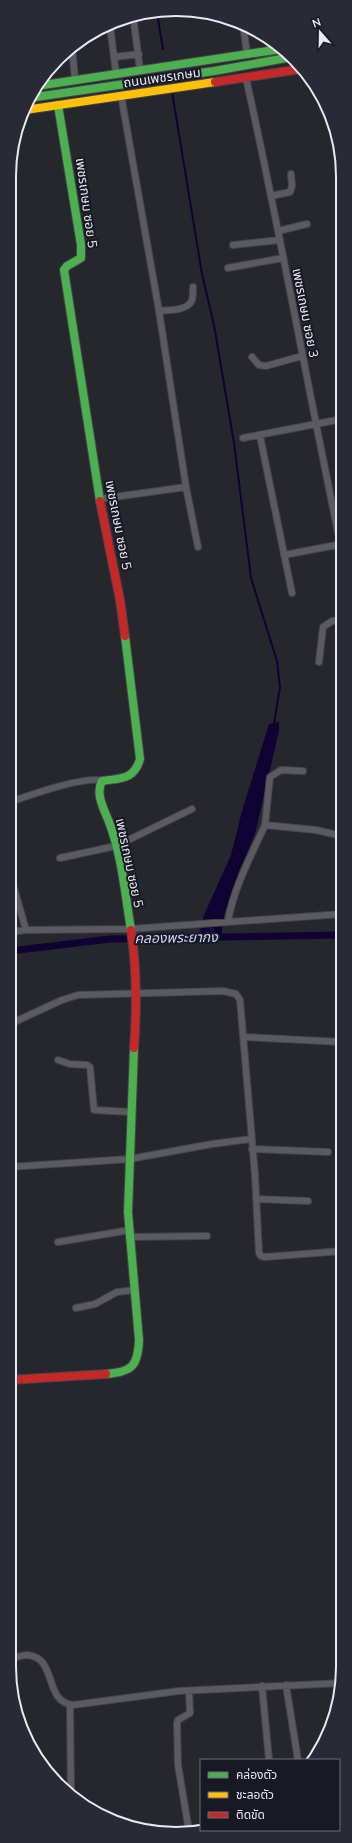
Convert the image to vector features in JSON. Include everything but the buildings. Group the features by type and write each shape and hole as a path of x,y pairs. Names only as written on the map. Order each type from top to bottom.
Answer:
{"main road":[{"name":"ถนนเพชรเกษม","path":"45,85 274,50"},
{"path":"37,97 284,58"},
{"name":"ถนนเพชรเกษม","path":"31,110 121,95 246,78 294,69"},
{"name":"เพชรเกษม ซอย 5","path":"16,1380 117,1373 129,1370 135,1365 138,1356 139,1340 128,1212 131,1112 137,1009 136,977 131,930 113,830 99,794 99,787 102,781 130,776 137,769 140,759 134,716 130,668 120,600 100,499 64,270 67,266 81,258 81,245 58,105"}],"street":[{"path":"134,21 140,70"},
{"path":"111,30 116,74"},
{"path":"244,32 247,54"},
{"path":"73,54 75,80"},
{"path":"115,58 139,54"},
{"name":"เพชรเกษม ซอย 3","path":"246,78 280,240 315,424 336,517"},
{"path":"121,95 159,311 186,487 198,547"},
{"path":"271,196 290,192 292,186 291,174"},
{"path":"278,231 307,224"},
{"path":"233,245 280,240"},
{"path":"228,268 283,258"},
{"path":"159,311 178,309 188,305 192,301 193,287"},
{"path":"252,357 259,365 266,366 302,356"},
{"path":"244,438 336,420"},
{"path":"260,436 292,593"},
{"path":"100,499 186,487"},
{"path":"284,555 336,545"},
{"path":"319,662 323,627 332,621 336,621"},
{"path":"228,921 231,904 237,888 265,825 270,777 274,772 281,770 303,771"},
{"path":"16,800 69,784 97,778 102,781"},
{"path":"60,858 116,846 192,809"},
{"path":"265,825 313,830 336,835"},
{"path":"16,895 26,930"},
{"path":"16,931 131,930 200,923 336,914"},
{"path":"16,1021 74,996 223,991 236,994 240,1000 244,1037 259,1253 261,1256 336,1251"},
{"path":"244,1037 336,1042"},
{"path":"58,1060 70,1064 87,1065 90,1067 94,1110 131,1112"},
{"path":"16,1167 130,1159 212,1144 251,1139"},
{"path":"252,1149 328,1152"},
{"path":"256,1199 308,1201"},
{"path":"58,1242 130,1233 207,1236"},
{"path":"76,1308 95,1304 117,1292 135,1290"},
{"path":"16,1657 26,1655 38,1658 46,1666 57,1695 61,1701 70,1704 189,1691 336,1682"},
{"path":"286,1685 298,1759"},
{"path":"262,1686 269,1759"},
{"path":"188,1827 178,1765 177,1723 178,1720 190,1713 189,1691"},
{"path":"70,1704 71,1787"}],"shaded area":[{"path":"279,722 279,731 255,834 239,871 224,915 221,937 198,938 204,915 231,855 242,811 269,724"}],"waterway":[{"path":"158,17 163,49"},
{"path":"172,92 202,274 214,325 234,443 251,578 277,661 280,687 274,724"},
{"name":"คลองพระยากง","path":"16,950 110,939 336,935"}],"traffic: fast":[{"path":"45,85 274,50"},
{"path":"37,97 214,71 284,58"},
{"path":"58,105 81,245 81,258 67,266 64,270 100,501"},
{"path":"125,636 140,759 134,771 126,777 102,781 99,791 101,802 117,848 123,875 131,930"},
{"path":"106,1374 122,1372 132,1366 137,1356 139,1340 128,1212 134,1048"}],"traffic: slow":[{"path":"31,109 215,82"}],"traffic: jam":[{"path":"215,82 295,70"},
{"path":"100,501 120,600 125,636"},
{"path":"131,930 136,989 134,1048"},
{"path":"16,1380 106,1374"}]}
